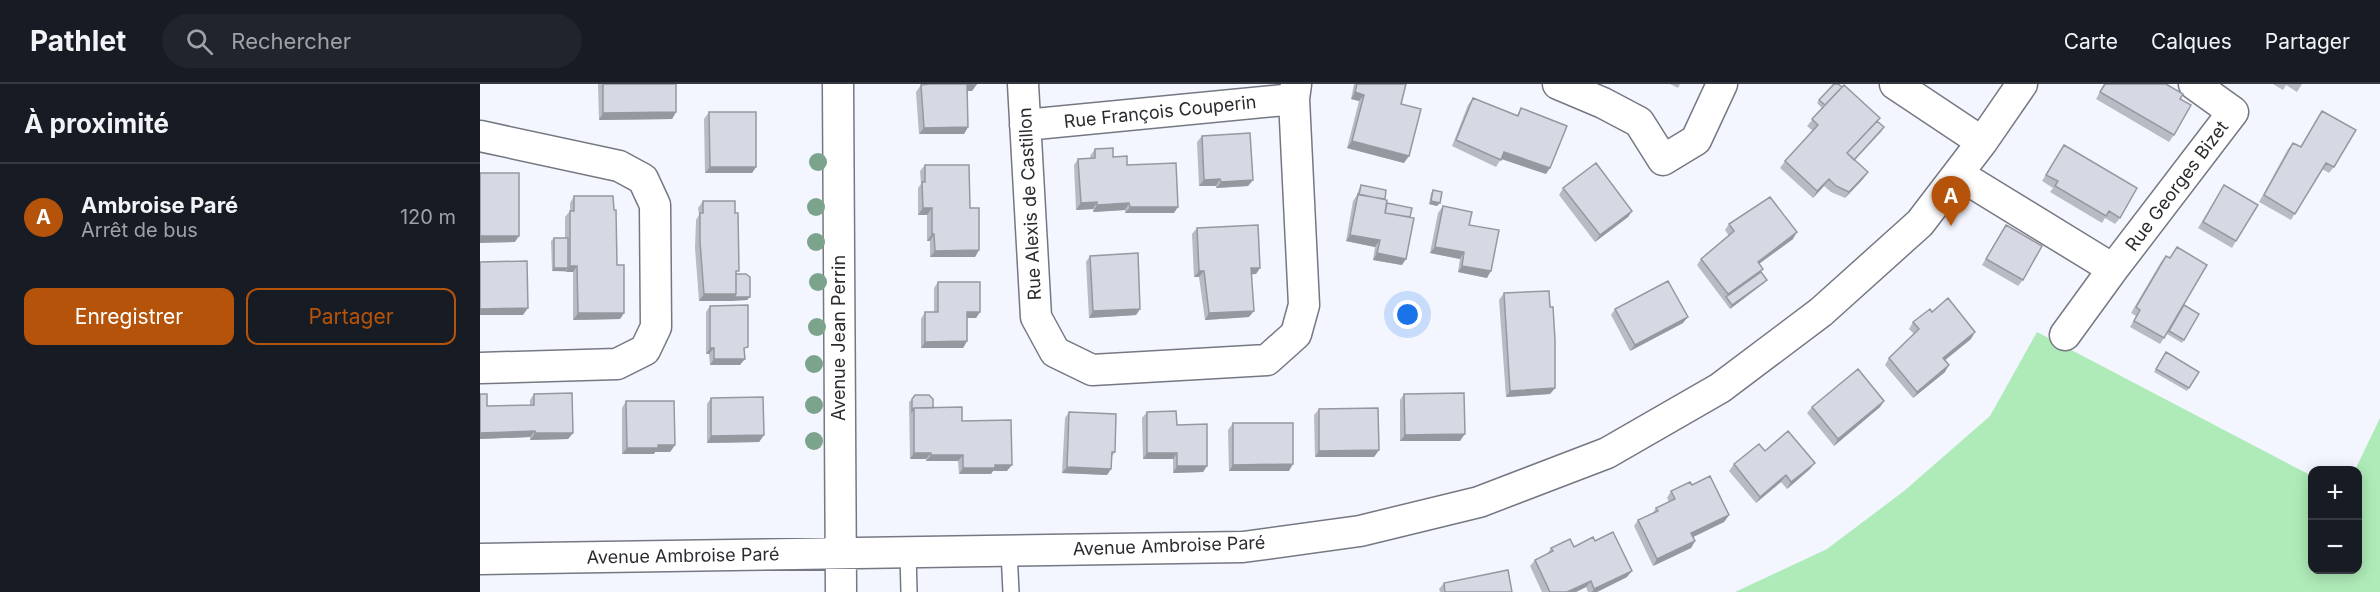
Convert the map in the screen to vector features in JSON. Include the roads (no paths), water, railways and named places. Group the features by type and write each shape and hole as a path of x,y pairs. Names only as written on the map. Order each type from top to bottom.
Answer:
{"street":[{"name":"Avenue Jean Perrin","path":"838,84 841,592"},
{"name":"Rue Alexis de Castillon","path":"1023,84 1036,317 1055,352 1092,370 1267,360 1296,334 1304,305 1295,92"},
{"path":"1558,84 1603,103 1639,122 1663,160 1696,140 1722,84"},
{"path":"1895,84 1982,142"},
{"name":"Avenue Ambroise Paré","path":"480,559 1243,547 1360,531 1479,502 1606,453 1720,388 1821,312 1920,223 1982,142 2022,84"},
{"name":"Rue Georges Bizet","path":"2065,335 2233,112 2194,84"},
{"name":"Rue François Couperin","path":"1025,125 1295,92"},
{"path":"480,136 619,166 643,179 654,205 656,327 645,350 617,364 480,368"},
{"name":"Rue Georges Bizet","path":"1958,174 2113,269"}],"lane":[{"path":"1009,551 1011,592"},
{"path":"908,553 909,592"}],"place":[{"name":"Ambroise Paré","path":"1951,226"}]}
